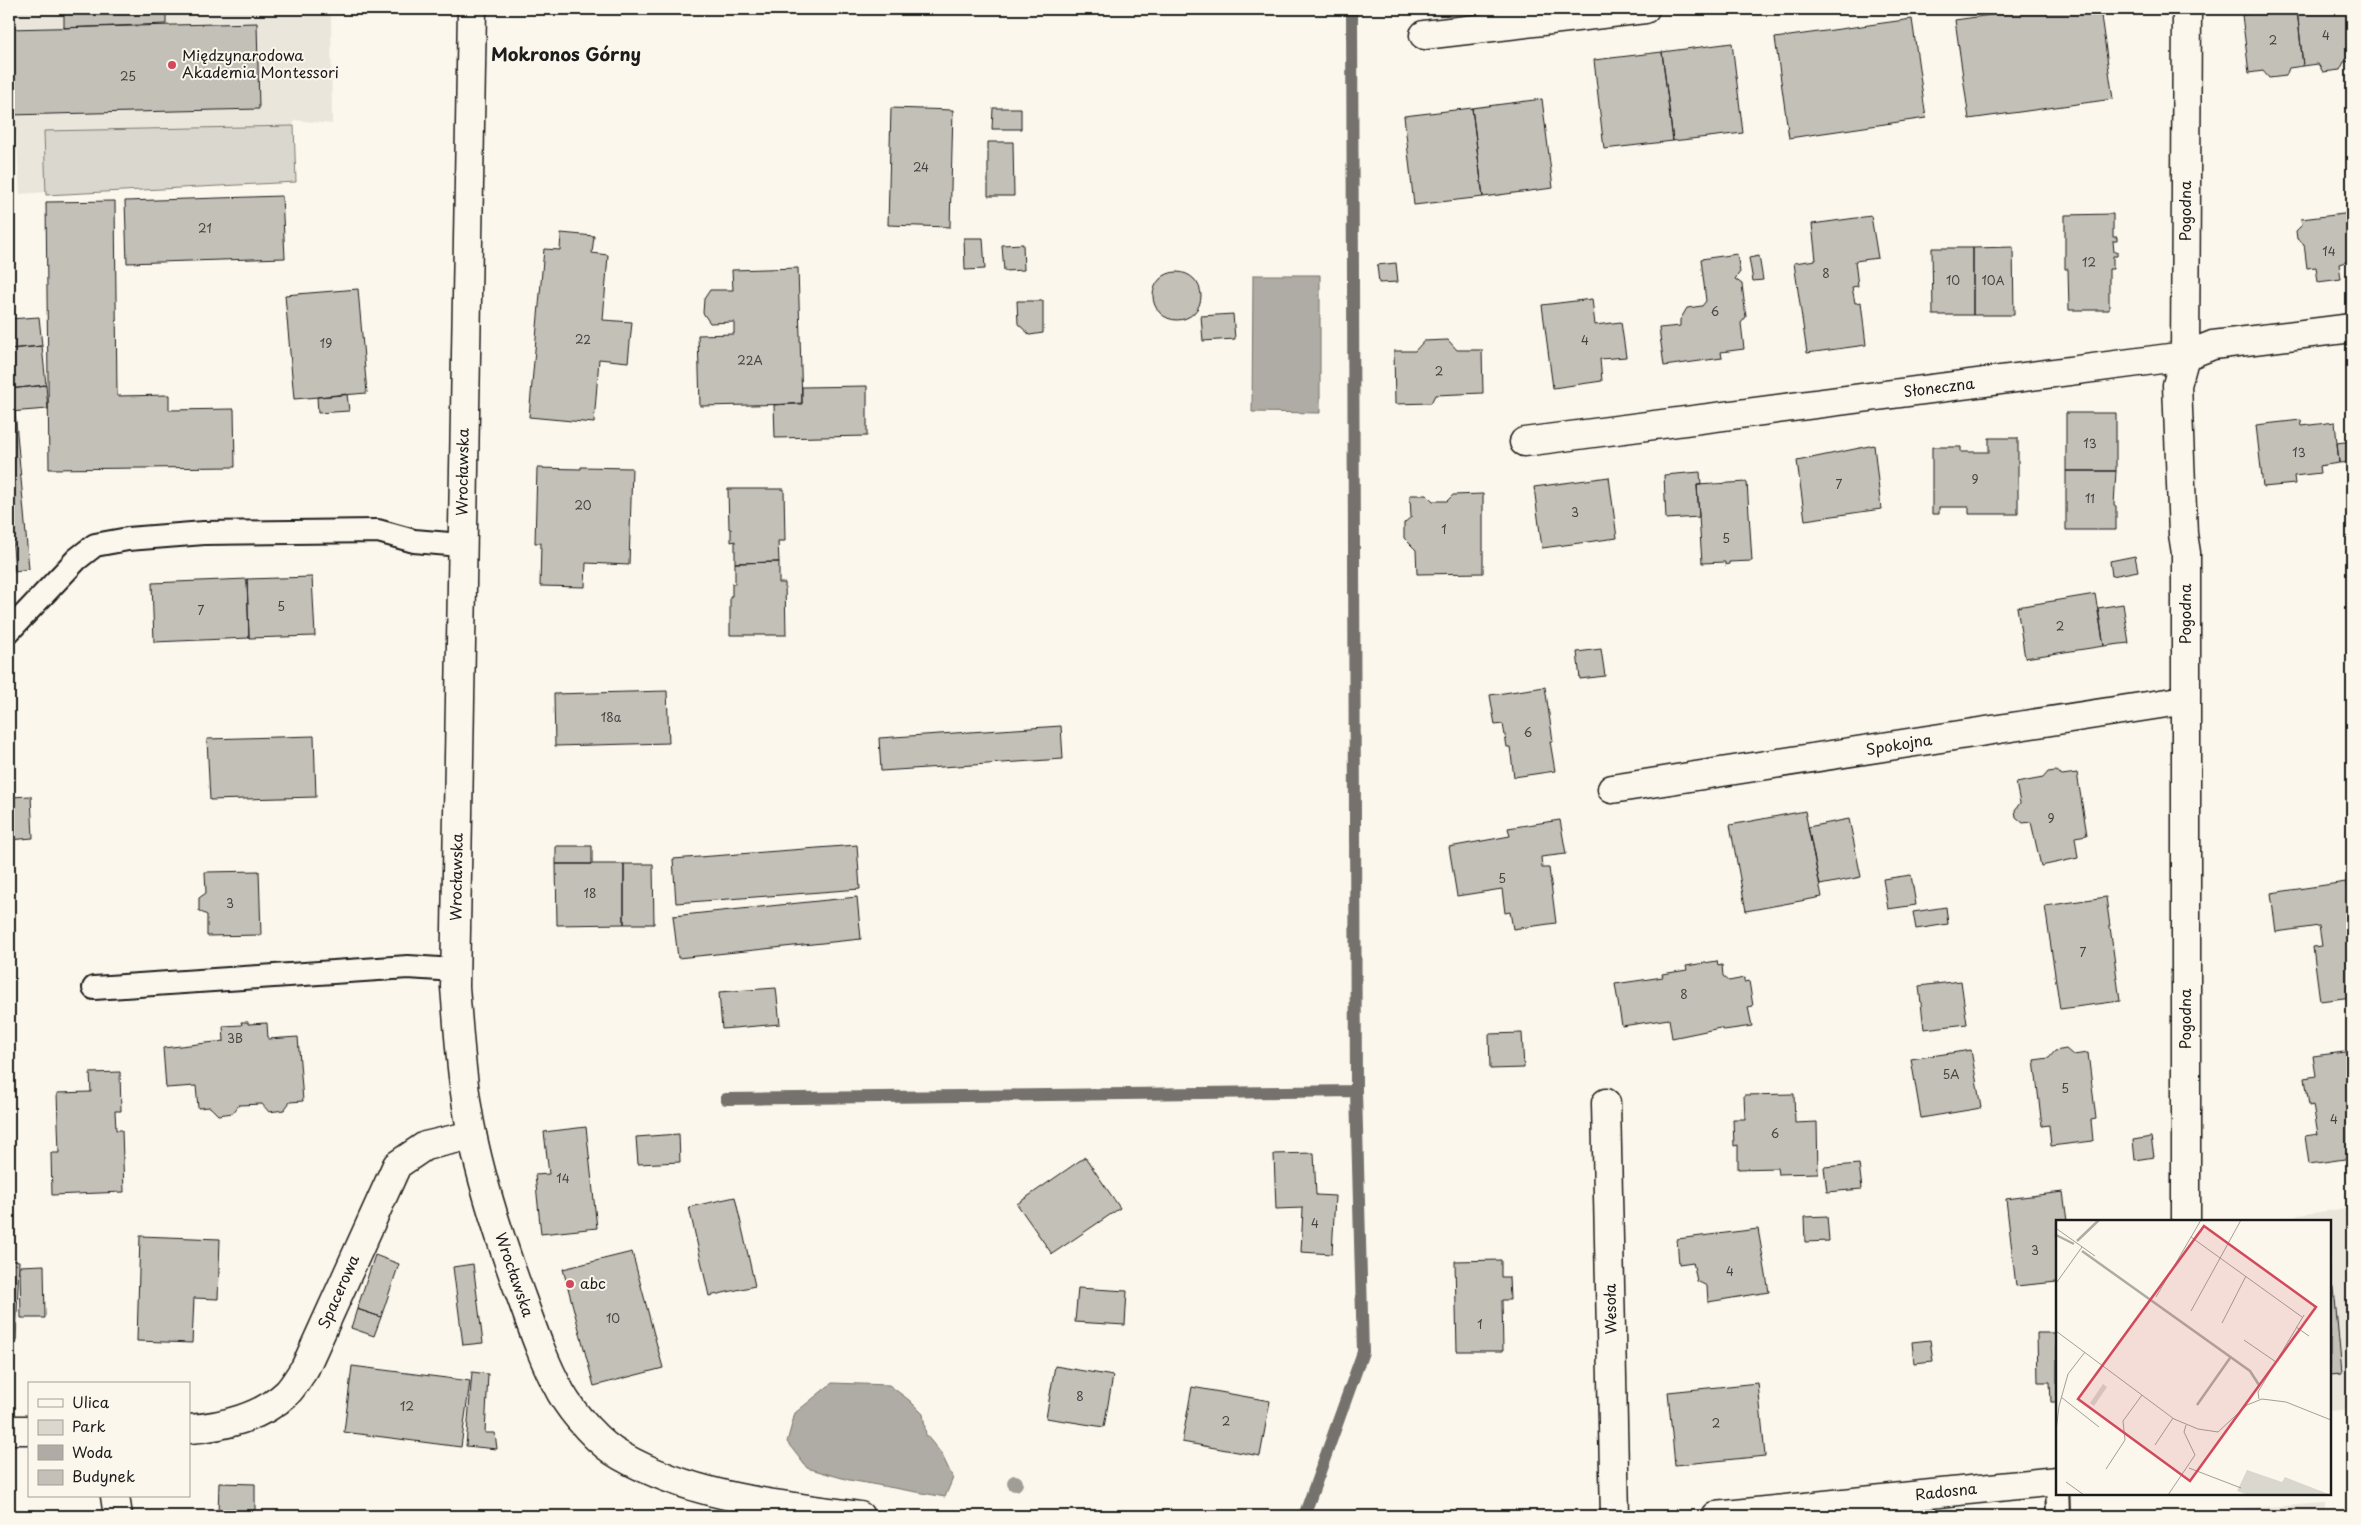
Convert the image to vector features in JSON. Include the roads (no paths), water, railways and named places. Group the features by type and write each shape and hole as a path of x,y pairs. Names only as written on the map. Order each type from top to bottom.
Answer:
{"street":[{"name":"Wrocławska","path":"472,9 455,970 462,1077 472,1135 509,1264 540,1348 562,1395 598,1439 620,1456 669,1479 706,1491 750,1501 860,1516"},
{"path":"1424,35 1645,9"},
{"name":"Pogodna","path":"2186,1220 2186,553 2183,534 2177,385 2186,356 2187,9"},
{"name":"Słoneczna","path":"1524,442 2186,356 2213,345 2352,328"},
{"name":"Spokojna","path":"1612,788 2186,700"},
{"name":"Wesoła","path":"1606,1102 1615,1516"},
{"name":"Spacerowa","path":"190,1429 209,1428 264,1411 288,1393 305,1368 397,1165 425,1146 472,1135"},
{"path":"9,1430 28,1430"},
{"name":"Radosna","path":"1716,1516 2056,1481"},
{"path":"115,1498 118,1516"}],"lane":[{"path":"9,630 77,559 95,545 128,539 204,533 378,531 414,541 462,545"},
{"path":"94,988 408,967 455,970"},
{"path":"2057,1495 2058,1516"}],"water":[{"path":"1253,275 1320,275 1320,413 1252,412"},
{"path":"832,1383 889,1385 909,1400 923,1414 926,1435 941,1453 953,1478 945,1497 849,1480 807,1468 787,1442 795,1413"}],"waterway":[{"path":"1304,1516 1363,1352 1356,1091 1352,9"},
{"path":"726,1099 1356,1091"}],"place":[{"name":"Międzynarodowa Akademia Montessori","path":"172,65"},
{"name":"abc","path":"570,1284"}],"district":[{"name":"Mokronos Górny","path":"566,55"}]}
